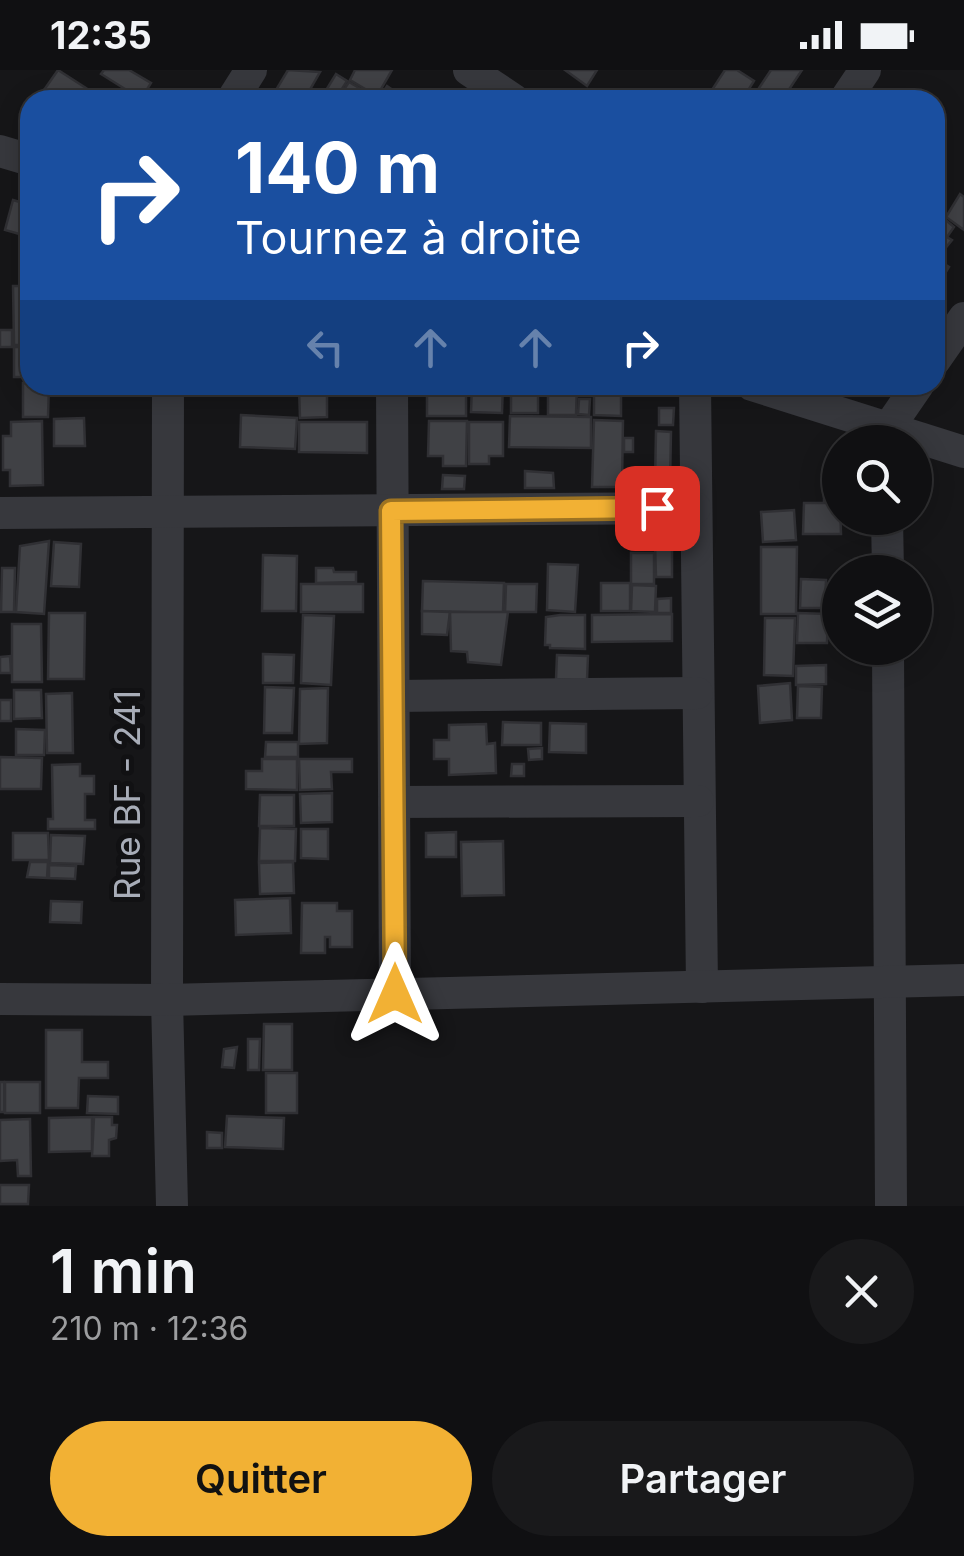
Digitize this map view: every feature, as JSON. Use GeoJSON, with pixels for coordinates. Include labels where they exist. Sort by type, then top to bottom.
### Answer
{"type":"FeatureCollection","features":[{"type":"Feature","properties":{"kind":"street"},"geometry":{"type":"LineString","coordinates":[[469,70],[499,90]]}},
{"type":"Feature","properties":{"kind":"street"},"geometry":{"type":"LineString","coordinates":[[945,346],[964,318]]}},
{"type":"Feature","properties":{"kind":"street","name":"Rue BF - 241"},"geometry":{"type":"LineString","coordinates":[[168,395],[172,1206]]}},
{"type":"Feature","properties":{"kind":"street"},"geometry":{"type":"LineString","coordinates":[[392,395],[395,994]]}},
{"type":"Feature","properties":{"kind":"street"},"geometry":{"type":"LineString","coordinates":[[695,395],[702,987]]}},
{"type":"Feature","properties":{"kind":"street"},"geometry":{"type":"LineString","coordinates":[[778,395],[858,425]]}},
{"type":"Feature","properties":{"kind":"street"},"geometry":{"type":"LineString","coordinates":[[894,425],[912,395]]}},
{"type":"Feature","properties":{"kind":"street"},"geometry":{"type":"LineString","coordinates":[[932,445],[964,452]]}},
{"type":"Feature","properties":{"kind":"street"},"geometry":{"type":"LineString","coordinates":[[0,514],[695,508]]}},
{"type":"Feature","properties":{"kind":"street"},"geometry":{"type":"LineString","coordinates":[[888,665],[892,1206]]}},
{"type":"Feature","properties":{"kind":"street"},"geometry":{"type":"LineString","coordinates":[[394,696],[697,694]]}},
{"type":"Feature","properties":{"kind":"street"},"geometry":{"type":"LineString","coordinates":[[394,802],[698,801]]}},
{"type":"Feature","properties":{"kind":"street"},"geometry":{"type":"LineString","coordinates":[[0,999],[168,1000],[964,980]]}},
{"type":"Feature","properties":{"kind":"building"},"geometry":{"type":"Polygon","coordinates":[[[58,70],[86,88],[84,90],[44,90],[58,70]]]}},
{"type":"Feature","properties":{"kind":"building"},"geometry":{"type":"Polygon","coordinates":[[[104,70],[129,70],[151,83],[147,90],[127,90],[101,74],[104,70]]]}},
{"type":"Feature","properties":{"kind":"building"},"geometry":{"type":"Polygon","coordinates":[[[288,70],[320,72],[310,90],[276,90],[288,70]]]}},
{"type":"Feature","properties":{"kind":"building"},"geometry":{"type":"Polygon","coordinates":[[[355,70],[392,70],[380,90],[367,90],[350,80],[355,70]]]}},
{"type":"Feature","properties":{"kind":"building"},"geometry":{"type":"Polygon","coordinates":[[[565,70],[597,70],[587,86],[565,70]]]}},
{"type":"Feature","properties":{"kind":"building"},"geometry":{"type":"Polygon","coordinates":[[[725,70],[737,70],[754,81],[748,90],[712,90],[725,70]]]}},
{"type":"Feature","properties":{"kind":"building"},"geometry":{"type":"Polygon","coordinates":[[[771,70],[802,70],[789,90],[758,90],[771,70]]]}},
{"type":"Feature","properties":{"kind":"building"},"geometry":{"type":"Polygon","coordinates":[[[336,74],[347,81],[341,90],[326,90],[336,74]]]}},
{"type":"Feature","properties":{"kind":"building"},"geometry":{"type":"Polygon","coordinates":[[[349,82],[362,90],[344,90],[349,82]]]}},
{"type":"Feature","properties":{"kind":"building"},"geometry":{"type":"Polygon","coordinates":[[[960,194],[964,197],[964,230],[946,217],[960,194]]]}},
{"type":"Feature","properties":{"kind":"building"},"geometry":{"type":"Polygon","coordinates":[[[13,200],[20,202],[20,234],[5,230],[13,200]]]}},
{"type":"Feature","properties":{"kind":"building"},"geometry":{"type":"Polygon","coordinates":[[[945,220],[954,227],[947,237],[952,240],[945,249],[945,220]]]}},
{"type":"Feature","properties":{"kind":"building"},"geometry":{"type":"Polygon","coordinates":[[[13,286],[20,286],[20,345],[14,345],[13,286]]]}},
{"type":"Feature","properties":{"kind":"building"},"geometry":{"type":"Polygon","coordinates":[[[0,330],[12,330],[12,347],[0,347],[0,330]]]}},
{"type":"Feature","properties":{"kind":"building"},"geometry":{"type":"Polygon","coordinates":[[[14,347],[20,347],[20,377],[14,377],[14,347]]]}},
{"type":"Feature","properties":{"kind":"building"},"geometry":{"type":"Polygon","coordinates":[[[23,395],[49,395],[48,417],[23,417],[23,395]]]}},
{"type":"Feature","properties":{"kind":"building"},"geometry":{"type":"Polygon","coordinates":[[[299,395],[327,395],[327,417],[300,418],[299,395]]]}},
{"type":"Feature","properties":{"kind":"building"},"geometry":{"type":"Polygon","coordinates":[[[427,395],[466,395],[466,416],[427,416],[427,395]]]}},
{"type":"Feature","properties":{"kind":"building"},"geometry":{"type":"Polygon","coordinates":[[[472,395],[503,395],[502,413],[471,412],[472,395]]]}},
{"type":"Feature","properties":{"kind":"building"},"geometry":{"type":"Polygon","coordinates":[[[511,395],[538,395],[538,413],[511,413],[511,395]]]}},
{"type":"Feature","properties":{"kind":"building"},"geometry":{"type":"Polygon","coordinates":[[[548,395],[577,395],[576,415],[548,415],[548,395]]]}},
{"type":"Feature","properties":{"kind":"building"},"geometry":{"type":"Polygon","coordinates":[[[594,395],[621,395],[621,416],[594,415],[594,395]]]}},
{"type":"Feature","properties":{"kind":"building"},"geometry":{"type":"Polygon","coordinates":[[[579,399],[590,399],[589,415],[578,414],[579,399]]]}},
{"type":"Feature","properties":{"kind":"building"},"geometry":{"type":"Polygon","coordinates":[[[659,408],[674,408],[673,425],[659,425],[659,408]]]}},
{"type":"Feature","properties":{"kind":"building"},"geometry":{"type":"Polygon","coordinates":[[[241,415],[297,418],[295,449],[240,447],[241,415]]]}},
{"type":"Feature","properties":{"kind":"building"},"geometry":{"type":"Polygon","coordinates":[[[510,416],[591,417],[591,448],[509,447],[510,416]]]}},
{"type":"Feature","properties":{"kind":"building"},"geometry":{"type":"Polygon","coordinates":[[[84,418],[85,446],[54,446],[54,419],[84,418]]]}},
{"type":"Feature","properties":{"kind":"building"},"geometry":{"type":"Polygon","coordinates":[[[594,420],[623,421],[622,487],[592,487],[594,420]]]}},
{"type":"Feature","properties":{"kind":"building"},"geometry":{"type":"Polygon","coordinates":[[[42,421],[43,485],[10,486],[10,470],[3,470],[3,436],[11,436],[11,422],[42,421]]]}},
{"type":"Feature","properties":{"kind":"building"},"geometry":{"type":"Polygon","coordinates":[[[429,421],[467,421],[466,466],[443,466],[443,456],[428,456],[429,421]]]}},
{"type":"Feature","properties":{"kind":"building"},"geometry":{"type":"Polygon","coordinates":[[[299,422],[367,422],[367,453],[299,452],[299,422]]]}},
{"type":"Feature","properties":{"kind":"building"},"geometry":{"type":"Polygon","coordinates":[[[469,422],[503,422],[503,456],[489,456],[489,464],[469,464],[469,422]]]}},
{"type":"Feature","properties":{"kind":"building"},"geometry":{"type":"Polygon","coordinates":[[[656,431],[671,432],[670,483],[655,483],[656,431]]]}},
{"type":"Feature","properties":{"kind":"building"},"geometry":{"type":"Polygon","coordinates":[[[624,438],[633,438],[633,452],[624,452],[624,438]]]}},
{"type":"Feature","properties":{"kind":"building"},"geometry":{"type":"Polygon","coordinates":[[[525,471],[553,473],[554,488],[525,488],[525,471]]]}},
{"type":"Feature","properties":{"kind":"building"},"geometry":{"type":"Polygon","coordinates":[[[443,475],[465,476],[464,489],[442,489],[443,475]]]}},
{"type":"Feature","properties":{"kind":"building"},"geometry":{"type":"Polygon","coordinates":[[[804,503],[822,503],[822,534],[803,534],[804,503]]]}},
{"type":"Feature","properties":{"kind":"building"},"geometry":{"type":"Polygon","coordinates":[[[794,510],[796,540],[763,542],[761,512],[794,510]]]}},
{"type":"Feature","properties":{"kind":"building"},"geometry":{"type":"Polygon","coordinates":[[[49,541],[44,614],[16,612],[20,546],[49,541]]]}},
{"type":"Feature","properties":{"kind":"building"},"geometry":{"type":"Polygon","coordinates":[[[54,542],[81,544],[79,587],[51,586],[54,542]]]}},
{"type":"Feature","properties":{"kind":"building"},"geometry":{"type":"Polygon","coordinates":[[[672,544],[672,577],[656,577],[655,545],[672,544]]]}},
{"type":"Feature","properties":{"kind":"building"},"geometry":{"type":"Polygon","coordinates":[[[761,547],[797,547],[796,614],[761,614],[761,547]]]}},
{"type":"Feature","properties":{"kind":"building"},"geometry":{"type":"Polygon","coordinates":[[[631,553],[654,553],[654,584],[631,584],[631,553]]]}},
{"type":"Feature","properties":{"kind":"building"},"geometry":{"type":"Polygon","coordinates":[[[263,555],[297,556],[296,611],[262,611],[263,555]]]}},
{"type":"Feature","properties":{"kind":"building"},"geometry":{"type":"Polygon","coordinates":[[[548,564],[578,565],[575,612],[547,610],[548,564]]]}},
{"type":"Feature","properties":{"kind":"building"},"geometry":{"type":"Polygon","coordinates":[[[2,568],[15,568],[14,612],[1,612],[2,568]]]}},
{"type":"Feature","properties":{"kind":"building"},"geometry":{"type":"Polygon","coordinates":[[[316,568],[356,572],[356,582],[316,583],[316,568]]]}},
{"type":"Feature","properties":{"kind":"building"},"geometry":{"type":"Polygon","coordinates":[[[801,579],[822,580],[822,608],[800,608],[801,579]]]}},
{"type":"Feature","properties":{"kind":"building"},"geometry":{"type":"Polygon","coordinates":[[[423,581],[504,583],[503,613],[422,611],[423,581]]]}},
{"type":"Feature","properties":{"kind":"building"},"geometry":{"type":"Polygon","coordinates":[[[601,583],[630,583],[630,611],[601,611],[601,583]]]}},
{"type":"Feature","properties":{"kind":"building"},"geometry":{"type":"Polygon","coordinates":[[[301,584],[363,584],[363,612],[301,612],[301,584]]]}},
{"type":"Feature","properties":{"kind":"building"},"geometry":{"type":"Polygon","coordinates":[[[506,584],[537,584],[536,612],[505,612],[506,584]]]}},
{"type":"Feature","properties":{"kind":"building"},"geometry":{"type":"Polygon","coordinates":[[[632,585],[656,586],[655,612],[631,611],[632,585]]]}},
{"type":"Feature","properties":{"kind":"building"},"geometry":{"type":"Polygon","coordinates":[[[671,598],[671,613],[657,613],[657,599],[671,598]]]}},
{"type":"Feature","properties":{"kind":"building"},"geometry":{"type":"Polygon","coordinates":[[[422,611],[450,612],[447,635],[422,634],[422,611]]]}},
{"type":"Feature","properties":{"kind":"building"},"geometry":{"type":"Polygon","coordinates":[[[450,612],[508,612],[501,665],[468,662],[467,652],[451,651],[450,612]]]}},
{"type":"Feature","properties":{"kind":"building"},"geometry":{"type":"Polygon","coordinates":[[[49,613],[85,613],[84,679],[48,679],[49,613]]]}},
{"type":"Feature","properties":{"kind":"building"},"geometry":{"type":"Polygon","coordinates":[[[798,613],[822,614],[822,643],[797,643],[798,613]]]}},
{"type":"Feature","properties":{"kind":"building"},"geometry":{"type":"Polygon","coordinates":[[[672,614],[672,641],[592,642],[592,615],[672,614]]]}},
{"type":"Feature","properties":{"kind":"building"},"geometry":{"type":"Polygon","coordinates":[[[303,615],[334,616],[331,685],[301,683],[303,615]]]}},
{"type":"Feature","properties":{"kind":"building"},"geometry":{"type":"Polygon","coordinates":[[[585,615],[585,649],[545,645],[546,617],[585,615]]]}},
{"type":"Feature","properties":{"kind":"building"},"geometry":{"type":"Polygon","coordinates":[[[765,618],[795,618],[793,676],[764,675],[765,618]]]}},
{"type":"Feature","properties":{"kind":"building"},"geometry":{"type":"Polygon","coordinates":[[[12,624],[41,624],[42,682],[12,682],[12,624]]]}},
{"type":"Feature","properties":{"kind":"building"},"geometry":{"type":"Polygon","coordinates":[[[263,654],[294,655],[293,683],[263,683],[263,654]]]}},
{"type":"Feature","properties":{"kind":"building"},"geometry":{"type":"Polygon","coordinates":[[[557,655],[588,656],[587,680],[556,679],[557,655]]]}},
{"type":"Feature","properties":{"kind":"building"},"geometry":{"type":"Polygon","coordinates":[[[10,656],[11,673],[0,673],[0,657],[10,656]]]}},
{"type":"Feature","properties":{"kind":"building"},"geometry":{"type":"Polygon","coordinates":[[[826,665],[826,684],[796,685],[796,666],[826,665]]]}},
{"type":"Feature","properties":{"kind":"building"},"geometry":{"type":"Polygon","coordinates":[[[790,683],[792,720],[760,723],[758,686],[790,683]]]}},
{"type":"Feature","properties":{"kind":"building"},"geometry":{"type":"Polygon","coordinates":[[[798,686],[822,687],[821,718],[797,718],[798,686]]]}},
{"type":"Feature","properties":{"kind":"building"},"geometry":{"type":"Polygon","coordinates":[[[265,687],[294,688],[292,733],[264,733],[265,687]]]}},
{"type":"Feature","properties":{"kind":"building"},"geometry":{"type":"Polygon","coordinates":[[[328,688],[327,743],[299,744],[300,689],[328,688]]]}},
{"type":"Feature","properties":{"kind":"building"},"geometry":{"type":"Polygon","coordinates":[[[14,690],[41,690],[42,718],[14,719],[14,690]]]}},
{"type":"Feature","properties":{"kind":"building"},"geometry":{"type":"Polygon","coordinates":[[[72,693],[73,753],[47,753],[46,694],[72,693]]]}},
{"type":"Feature","properties":{"kind":"building"},"geometry":{"type":"Polygon","coordinates":[[[0,700],[11,700],[11,721],[0,721],[0,700]]]}},
{"type":"Feature","properties":{"kind":"building"},"geometry":{"type":"Polygon","coordinates":[[[503,722],[541,723],[541,745],[502,745],[503,722]]]}},
{"type":"Feature","properties":{"kind":"building"},"geometry":{"type":"Polygon","coordinates":[[[550,723],[586,724],[586,753],[549,752],[550,723]]]}},
{"type":"Feature","properties":{"kind":"building"},"geometry":{"type":"Polygon","coordinates":[[[486,724],[487,744],[495,743],[496,773],[449,775],[449,759],[434,759],[434,740],[449,740],[449,725],[486,724]]]}},
{"type":"Feature","properties":{"kind":"building"},"geometry":{"type":"Polygon","coordinates":[[[16,729],[45,730],[44,755],[16,755],[16,729]]]}},
{"type":"Feature","properties":{"kind":"building"},"geometry":{"type":"Polygon","coordinates":[[[266,742],[298,742],[298,757],[265,757],[266,742]]]}},
{"type":"Feature","properties":{"kind":"building"},"geometry":{"type":"Polygon","coordinates":[[[542,748],[542,759],[529,760],[528,749],[542,748]]]}},
{"type":"Feature","properties":{"kind":"building"},"geometry":{"type":"Polygon","coordinates":[[[0,757],[42,758],[41,789],[0,789],[0,757]]]}},
{"type":"Feature","properties":{"kind":"building"},"geometry":{"type":"Polygon","coordinates":[[[262,759],[297,759],[297,790],[246,789],[246,771],[262,771],[262,759]]]}},
{"type":"Feature","properties":{"kind":"building"},"geometry":{"type":"Polygon","coordinates":[[[299,759],[352,759],[352,772],[331,772],[332,789],[300,790],[299,759]]]}},
{"type":"Feature","properties":{"kind":"building"},"geometry":{"type":"Polygon","coordinates":[[[80,764],[80,776],[94,776],[94,794],[85,794],[85,820],[95,820],[95,829],[48,829],[48,819],[53,819],[52,765],[80,764]]]}},
{"type":"Feature","properties":{"kind":"building"},"geometry":{"type":"Polygon","coordinates":[[[512,764],[524,764],[524,776],[511,776],[512,764]]]}},
{"type":"Feature","properties":{"kind":"building"},"geometry":{"type":"Polygon","coordinates":[[[332,793],[332,822],[301,823],[300,794],[332,793]]]}},
{"type":"Feature","properties":{"kind":"building"},"geometry":{"type":"Polygon","coordinates":[[[260,795],[294,795],[294,826],[259,826],[260,795]]]}},
{"type":"Feature","properties":{"kind":"building"},"geometry":{"type":"Polygon","coordinates":[[[260,828],[296,829],[295,861],[259,861],[260,828]]]}},
{"type":"Feature","properties":{"kind":"building"},"geometry":{"type":"Polygon","coordinates":[[[301,829],[328,829],[328,859],[301,858],[301,829]]]}},
{"type":"Feature","properties":{"kind":"building"},"geometry":{"type":"Polygon","coordinates":[[[456,832],[456,857],[426,857],[426,833],[456,832]]]}},
{"type":"Feature","properties":{"kind":"building"},"geometry":{"type":"Polygon","coordinates":[[[13,833],[48,833],[49,860],[13,860],[13,833]]]}},
{"type":"Feature","properties":{"kind":"building"},"geometry":{"type":"Polygon","coordinates":[[[51,835],[85,836],[83,864],[50,863],[51,835]]]}},
{"type":"Feature","properties":{"kind":"building"},"geometry":{"type":"Polygon","coordinates":[[[503,841],[504,895],[462,896],[461,842],[503,841]]]}},
{"type":"Feature","properties":{"kind":"building"},"geometry":{"type":"Polygon","coordinates":[[[30,862],[48,862],[47,878],[27,877],[30,862]]]}},
{"type":"Feature","properties":{"kind":"building"},"geometry":{"type":"Polygon","coordinates":[[[293,862],[294,893],[260,894],[259,863],[293,862]]]}},
{"type":"Feature","properties":{"kind":"building"},"geometry":{"type":"Polygon","coordinates":[[[49,865],[76,866],[75,879],[49,878],[49,865]]]}},
{"type":"Feature","properties":{"kind":"building"},"geometry":{"type":"Polygon","coordinates":[[[290,898],[291,933],[236,935],[235,900],[290,898]]]}},
{"type":"Feature","properties":{"kind":"building"},"geometry":{"type":"Polygon","coordinates":[[[51,901],[82,902],[81,923],[50,922],[51,901]]]}},
{"type":"Feature","properties":{"kind":"building"},"geometry":{"type":"Polygon","coordinates":[[[302,903],[337,903],[337,911],[352,911],[352,947],[330,947],[330,937],[325,937],[325,953],[301,953],[302,903]]]}},
{"type":"Feature","properties":{"kind":"building"},"geometry":{"type":"Polygon","coordinates":[[[264,1024],[292,1024],[292,1070],[263,1070],[264,1024]]]}},
{"type":"Feature","properties":{"kind":"building"},"geometry":{"type":"Polygon","coordinates":[[[46,1030],[82,1030],[82,1062],[108,1062],[108,1078],[79,1078],[78,1108],[46,1108],[46,1030]]]}},
{"type":"Feature","properties":{"kind":"building"},"geometry":{"type":"Polygon","coordinates":[[[248,1039],[260,1039],[259,1070],[248,1070],[248,1039]]]}},
{"type":"Feature","properties":{"kind":"building"},"geometry":{"type":"Polygon","coordinates":[[[237,1047],[234,1068],[222,1067],[224,1049],[237,1047]]]}},
{"type":"Feature","properties":{"kind":"building"},"geometry":{"type":"Polygon","coordinates":[[[266,1073],[297,1073],[297,1113],[266,1113],[266,1073]]]}},
{"type":"Feature","properties":{"kind":"building"},"geometry":{"type":"Polygon","coordinates":[[[0,1082],[4,1082],[4,1112],[0,1112],[0,1082]]]}},
{"type":"Feature","properties":{"kind":"building"},"geometry":{"type":"Polygon","coordinates":[[[5,1082],[40,1082],[40,1113],[5,1113],[5,1082]]]}},
{"type":"Feature","properties":{"kind":"building"},"geometry":{"type":"Polygon","coordinates":[[[88,1096],[118,1097],[118,1114],[87,1113],[88,1096]]]}},
{"type":"Feature","properties":{"kind":"building"},"geometry":{"type":"Polygon","coordinates":[[[227,1116],[284,1118],[283,1149],[225,1147],[227,1116]]]}},
{"type":"Feature","properties":{"kind":"building"},"geometry":{"type":"Polygon","coordinates":[[[92,1117],[92,1151],[49,1152],[49,1118],[92,1117]]]}},
{"type":"Feature","properties":{"kind":"building"},"geometry":{"type":"Polygon","coordinates":[[[94,1117],[112,1117],[112,1125],[117,1125],[116,1138],[109,1140],[109,1156],[92,1156],[94,1117]]]}},
{"type":"Feature","properties":{"kind":"building"},"geometry":{"type":"Polygon","coordinates":[[[30,1119],[31,1176],[18,1176],[17,1160],[0,1161],[0,1120],[30,1119]]]}},
{"type":"Feature","properties":{"kind":"building"},"geometry":{"type":"Polygon","coordinates":[[[207,1132],[222,1133],[222,1148],[207,1148],[207,1132]]]}},
{"type":"Feature","properties":{"kind":"building"},"geometry":{"type":"Polygon","coordinates":[[[0,1185],[29,1185],[28,1204],[0,1204],[0,1185]]]}},
{"type":"Feature","properties":{"kind":"route"},"geometry":{"type":"LineString","coordinates":[[395,994],[391,511],[657,508]]}}]}
